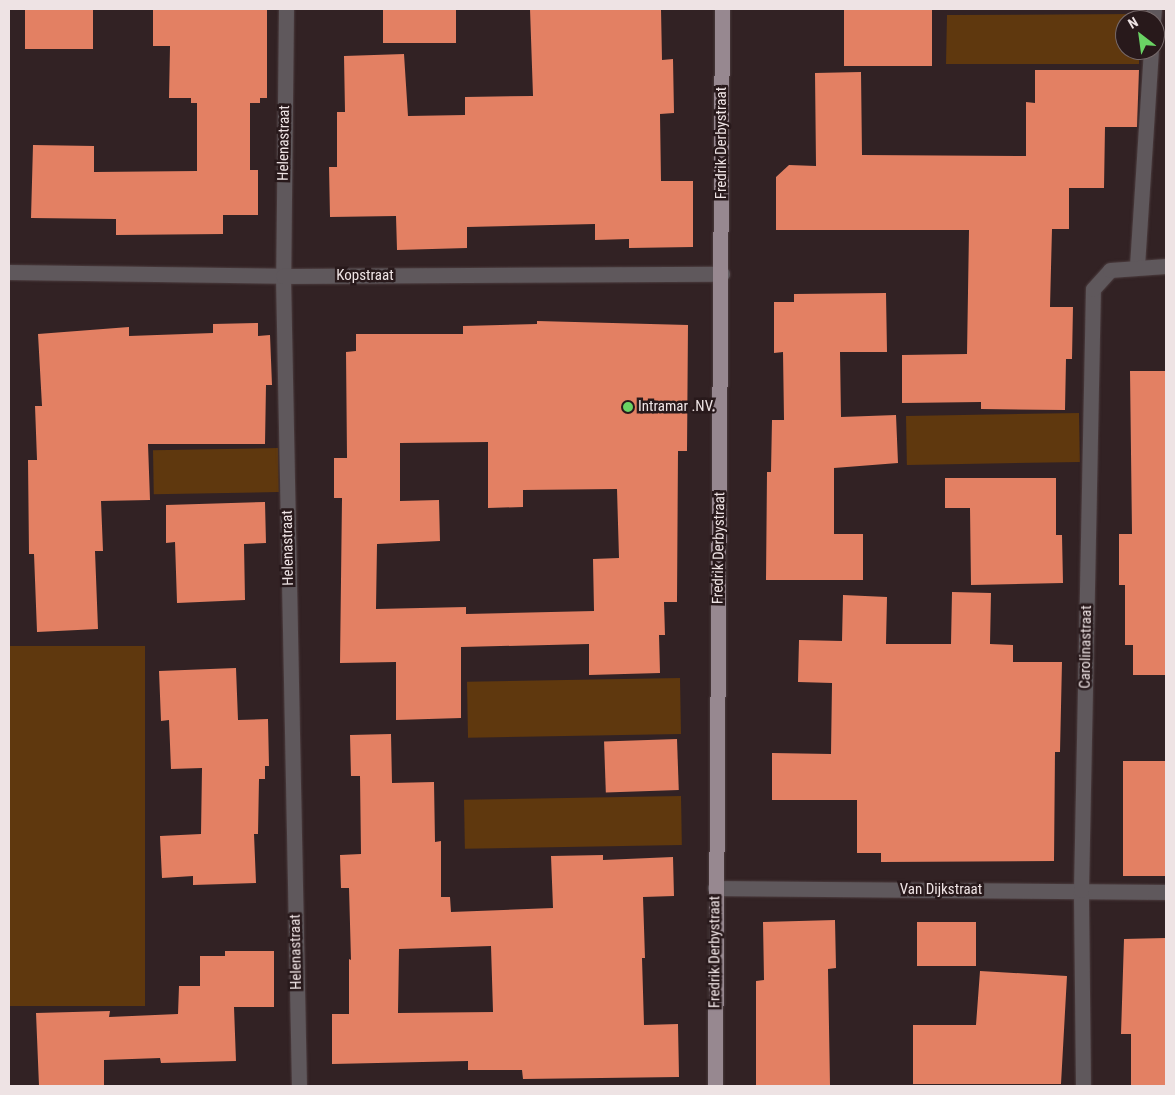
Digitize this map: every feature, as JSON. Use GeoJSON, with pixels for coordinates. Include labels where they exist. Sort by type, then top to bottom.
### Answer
{"type":"FeatureCollection","features":[{"type":"Feature","properties":{"kind":"main road","name":"Fredrik Derbystraat"},"geometry":{"type":"LineString","coordinates":[[715,1086],[715,888],[722,274],[722,9]]}},
{"type":"Feature","properties":{"kind":"street","name":"Helenastraat"},"geometry":{"type":"LineString","coordinates":[[286,9],[283,276],[299,1086]]}},
{"type":"Feature","properties":{"kind":"street"},"geometry":{"type":"LineString","coordinates":[[1137,266],[1150,60]]}},
{"type":"Feature","properties":{"kind":"street","name":"Carolinastraat"},"geometry":{"type":"LineString","coordinates":[[1083,1086],[1081,890],[1094,289],[1110,270],[1137,266],[1166,266]]}},
{"type":"Feature","properties":{"kind":"street","name":"Kopstraat"},"geometry":{"type":"LineString","coordinates":[[9,272],[283,276],[722,274]]}},
{"type":"Feature","properties":{"kind":"street","name":"Van Dijkstraat"},"geometry":{"type":"LineString","coordinates":[[715,888],[1166,892]]}},
{"type":"Feature","properties":{"kind":"shaded area"},"geometry":{"type":"Polygon","coordinates":[[[1115,14],[1115,60],[1139,60],[1139,64],[946,64],[947,15],[1115,14]]]}},
{"type":"Feature","properties":{"kind":"shaded area"},"geometry":{"type":"Polygon","coordinates":[[[1079,413],[1080,462],[907,465],[906,416],[1079,413]]]}},
{"type":"Feature","properties":{"kind":"shaded area"},"geometry":{"type":"Polygon","coordinates":[[[278,448],[279,492],[154,494],[153,450],[278,448]]]}},
{"type":"Feature","properties":{"kind":"shaded area"},"geometry":{"type":"Polygon","coordinates":[[[9,646],[145,646],[145,1006],[9,1006],[9,646]]]}},
{"type":"Feature","properties":{"kind":"shaded area"},"geometry":{"type":"Polygon","coordinates":[[[680,678],[681,734],[468,738],[467,682],[680,678]]]}},
{"type":"Feature","properties":{"kind":"shaded area"},"geometry":{"type":"Polygon","coordinates":[[[681,796],[682,845],[465,849],[464,800],[681,796]]]}},
{"type":"Feature","properties":{"kind":"building"},"geometry":{"type":"Polygon","coordinates":[[[25,9],[93,9],[93,49],[25,49],[25,9]]]}},
{"type":"Feature","properties":{"kind":"building"},"geometry":{"type":"Polygon","coordinates":[[[153,9],[267,9],[267,98],[260,98],[260,103],[250,103],[250,170],[258,170],[258,215],[223,215],[223,234],[116,235],[116,219],[31,218],[33,145],[94,146],[94,172],[197,171],[197,103],[191,103],[191,98],[169,98],[170,46],[153,46],[153,9]]]}},
{"type":"Feature","properties":{"kind":"building"},"geometry":{"type":"Polygon","coordinates":[[[383,9],[456,9],[456,43],[383,43],[383,9]]]}},
{"type":"Feature","properties":{"kind":"building"},"geometry":{"type":"Polygon","coordinates":[[[530,9],[661,9],[662,60],[673,59],[674,113],[660,114],[661,181],[693,181],[693,247],[629,248],[629,239],[595,240],[595,224],[467,227],[467,248],[397,250],[396,216],[330,217],[329,167],[337,167],[337,112],[345,112],[344,56],[404,54],[408,116],[465,115],[465,97],[533,96],[530,9]]]}},
{"type":"Feature","properties":{"kind":"building"},"geometry":{"type":"Polygon","coordinates":[[[844,9],[932,9],[932,66],[844,66],[844,9]]]}},
{"type":"Feature","properties":{"kind":"building"},"geometry":{"type":"Polygon","coordinates":[[[1035,70],[1139,70],[1137,127],[1105,127],[1104,188],[1069,188],[1069,229],[1052,229],[1050,307],[1073,307],[1072,359],[1066,359],[1065,410],[981,409],[981,402],[902,403],[902,355],[967,354],[969,230],[776,230],[776,177],[789,165],[816,166],[815,73],[861,72],[862,155],[1026,156],[1026,102],[1035,103],[1035,70]]]}},
{"type":"Feature","properties":{"kind":"building"},"geometry":{"type":"Polygon","coordinates":[[[886,293],[887,352],[840,352],[841,417],[896,415],[898,463],[834,468],[834,534],[863,534],[863,580],[766,580],[767,472],[771,472],[772,420],[784,420],[783,352],[774,353],[774,302],[794,302],[794,294],[886,293]]]}},
{"type":"Feature","properties":{"kind":"building"},"geometry":{"type":"Polygon","coordinates":[[[537,321],[688,325],[687,451],[678,451],[677,602],[664,602],[665,635],[659,635],[660,673],[589,675],[589,644],[461,647],[461,718],[396,720],[396,662],[340,663],[342,498],[334,498],[334,458],[347,458],[346,352],[356,351],[356,334],[463,334],[463,326],[537,324],[537,321]],[[488,442],[400,443],[400,501],[439,500],[440,541],[377,544],[376,609],[466,607],[466,614],[594,611],[593,559],[619,558],[617,489],[523,490],[523,507],[488,508],[488,442]]]}},
{"type":"Feature","properties":{"kind":"building"},"geometry":{"type":"Polygon","coordinates":[[[258,323],[258,336],[270,335],[272,385],[266,385],[265,444],[148,444],[150,500],[101,501],[103,551],[95,551],[98,629],[37,632],[34,554],[29,554],[28,460],[37,460],[35,406],[42,406],[38,334],[129,327],[129,336],[213,333],[213,324],[258,323]]]}},
{"type":"Feature","properties":{"kind":"building"},"geometry":{"type":"Polygon","coordinates":[[[1130,371],[1166,371],[1166,675],[1133,675],[1133,645],[1125,645],[1125,585],[1119,585],[1119,534],[1132,534],[1130,371]]]}},
{"type":"Feature","properties":{"kind":"building"},"geometry":{"type":"Polygon","coordinates":[[[945,478],[1056,478],[1056,535],[1062,535],[1063,583],[971,585],[970,508],[945,508],[945,478]]]}},
{"type":"Feature","properties":{"kind":"building"},"geometry":{"type":"Polygon","coordinates":[[[265,502],[266,543],[244,544],[245,600],[177,603],[175,542],[166,543],[166,505],[265,502]]]}},
{"type":"Feature","properties":{"kind":"building"},"geometry":{"type":"Polygon","coordinates":[[[952,592],[991,593],[990,644],[1013,645],[1013,662],[1062,662],[1060,752],[1055,752],[1054,861],[881,862],[881,853],[857,853],[857,800],[772,800],[772,753],[831,754],[832,683],[798,682],[799,640],[842,641],[843,595],[887,597],[886,644],[951,644],[952,592]]]}},
{"type":"Feature","properties":{"kind":"building"},"geometry":{"type":"Polygon","coordinates":[[[236,668],[238,720],[268,719],[269,766],[265,766],[265,779],[259,779],[258,834],[254,834],[256,883],[193,885],[193,876],[162,878],[160,836],[201,834],[202,768],[171,769],[169,720],[161,721],[159,671],[236,668]]]}},
{"type":"Feature","properties":{"kind":"building"},"geometry":{"type":"Polygon","coordinates":[[[391,734],[392,783],[434,782],[435,842],[441,841],[441,897],[450,897],[451,912],[553,908],[551,856],[603,855],[603,860],[673,857],[674,896],[643,897],[645,958],[642,958],[644,1025],[678,1024],[679,1077],[523,1079],[522,1070],[468,1070],[468,1061],[332,1064],[332,1014],[349,1014],[349,959],[351,960],[349,888],[341,888],[340,855],[361,854],[360,776],[351,776],[350,735],[391,734]],[[491,946],[399,949],[398,1013],[493,1012],[491,946]]]}},
{"type":"Feature","properties":{"kind":"building"},"geometry":{"type":"Polygon","coordinates":[[[677,739],[679,790],[606,793],[604,742],[677,739]]]}},
{"type":"Feature","properties":{"kind":"building"},"geometry":{"type":"Polygon","coordinates":[[[1123,761],[1166,761],[1166,876],[1123,876],[1123,761]]]}},
{"type":"Feature","properties":{"kind":"building"},"geometry":{"type":"Polygon","coordinates":[[[835,920],[836,968],[828,969],[830,1085],[756,1086],[756,981],[764,980],[763,922],[835,920]]]}},
{"type":"Feature","properties":{"kind":"building"},"geometry":{"type":"Polygon","coordinates":[[[917,922],[976,922],[976,966],[917,966],[917,922]]]}},
{"type":"Feature","properties":{"kind":"building"},"geometry":{"type":"Polygon","coordinates":[[[1166,938],[1166,1086],[1131,1086],[1131,1034],[1121,1034],[1124,939],[1166,938]]]}},
{"type":"Feature","properties":{"kind":"building"},"geometry":{"type":"Polygon","coordinates":[[[225,951],[274,951],[274,1007],[234,1007],[236,1061],[161,1063],[160,1058],[104,1060],[104,1086],[39,1086],[36,1013],[110,1011],[109,1017],[178,1014],[179,986],[200,986],[200,956],[225,956],[225,951]]]}},
{"type":"Feature","properties":{"kind":"building"},"geometry":{"type":"Polygon","coordinates":[[[980,971],[1067,976],[1061,1084],[913,1084],[913,1025],[976,1025],[980,971]]]}},
{"type":"Feature","properties":{"kind":"place","name":"Intramar .NV."},"geometry":{"type":"Point","coordinates":[628,407]}}]}
